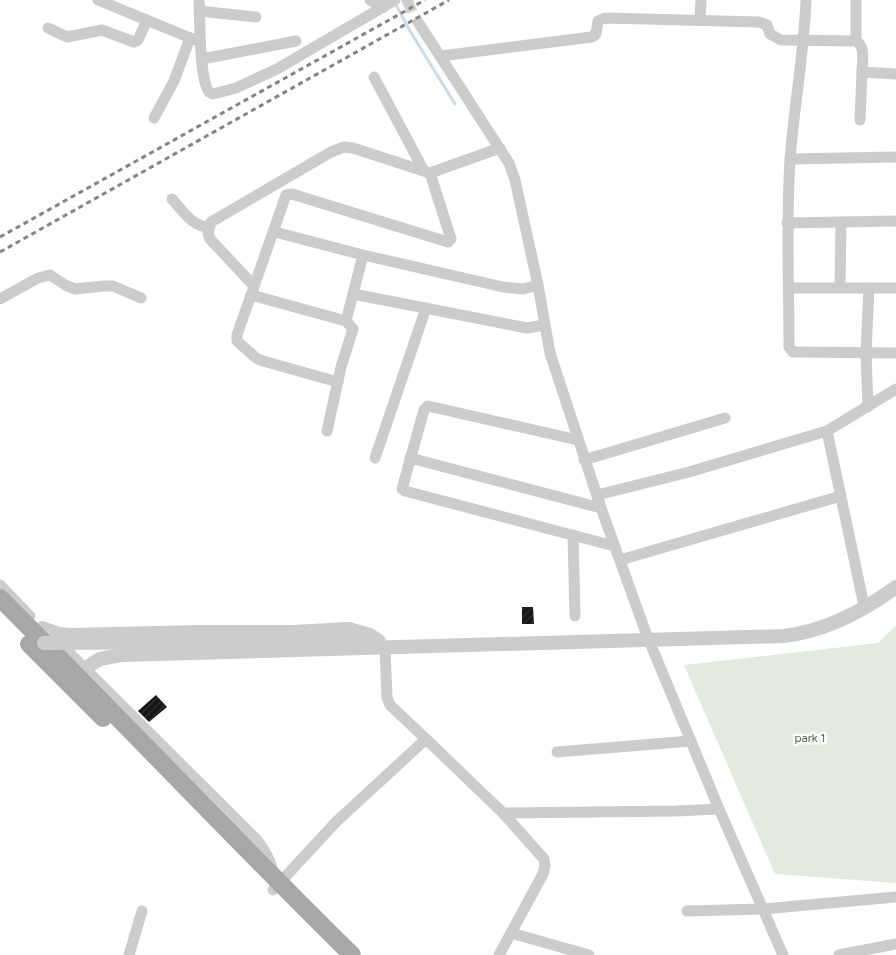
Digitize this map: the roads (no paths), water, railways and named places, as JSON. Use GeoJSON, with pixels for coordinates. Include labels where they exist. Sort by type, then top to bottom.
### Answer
{"type":"FeatureCollection","features":[{"type":"Feature","properties":{"kind":"main road"},"geometry":{"type":"LineString","coordinates":[[0,598],[43,636],[340,955]]}},
{"type":"Feature","properties":{"kind":"main road"},"geometry":{"type":"LineString","coordinates":[[0,615],[274,882],[352,955]]}},
{"type":"Feature","properties":{"kind":"street"},"geometry":{"type":"LineString","coordinates":[[98,0],[195,40],[202,59],[207,89],[213,94],[236,88],[277,69],[395,0]]}},
{"type":"Feature","properties":{"kind":"street"},"geometry":{"type":"LineString","coordinates":[[370,0],[384,7]]}},
{"type":"Feature","properties":{"kind":"street"},"geometry":{"type":"LineString","coordinates":[[700,19],[702,0]]}},
{"type":"Feature","properties":{"kind":"street"},"geometry":{"type":"LineString","coordinates":[[806,0],[804,40],[790,159],[787,224],[789,347],[793,352],[896,353]]}},
{"type":"Feature","properties":{"kind":"street"},"geometry":{"type":"LineString","coordinates":[[856,0],[856,41]]}},
{"type":"Feature","properties":{"kind":"street"},"geometry":{"type":"LineString","coordinates":[[154,118],[195,40],[199,6],[256,17]]}},
{"type":"Feature","properties":{"kind":"street"},"geometry":{"type":"LineString","coordinates":[[412,10],[500,148],[516,180],[538,285],[535,327],[550,353],[584,460],[648,636],[719,808],[783,955]]}},
{"type":"Feature","properties":{"kind":"street"},"geometry":{"type":"LineString","coordinates":[[441,56],[592,37],[596,34],[597,24],[601,19],[700,19],[759,22],[767,25],[770,34],[781,40],[856,41],[859,43],[863,50],[860,120]]}},
{"type":"Feature","properties":{"kind":"street"},"geometry":{"type":"LineString","coordinates":[[48,28],[67,37],[102,30],[134,42],[138,40],[147,20]]}},
{"type":"Feature","properties":{"kind":"street"},"geometry":{"type":"LineString","coordinates":[[202,59],[296,41]]}},
{"type":"Feature","properties":{"kind":"street"},"geometry":{"type":"LineString","coordinates":[[862,72],[896,74]]}},
{"type":"Feature","properties":{"kind":"street"},"geometry":{"type":"LineString","coordinates":[[338,382],[256,358],[239,344],[237,335],[275,232],[286,195],[289,194],[444,242],[448,242],[451,239],[427,172],[374,77]]}},
{"type":"Feature","properties":{"kind":"street"},"geometry":{"type":"LineString","coordinates":[[327,431],[353,329],[346,321],[253,290],[210,239],[208,227],[216,218],[338,148],[353,148],[427,172],[500,148]]}},
{"type":"Feature","properties":{"kind":"street"},"geometry":{"type":"LineString","coordinates":[[790,159],[896,156]]}},
{"type":"Feature","properties":{"kind":"street"},"geometry":{"type":"LineString","coordinates":[[172,199],[195,224],[208,227]]}},
{"type":"Feature","properties":{"kind":"street"},"geometry":{"type":"LineString","coordinates":[[787,224],[896,221]]}},
{"type":"Feature","properties":{"kind":"street"},"geometry":{"type":"LineString","coordinates":[[840,287],[841,222]]}},
{"type":"Feature","properties":{"kind":"street"},"geometry":{"type":"LineString","coordinates":[[275,232],[363,255],[513,289],[523,289],[538,285]]}},
{"type":"Feature","properties":{"kind":"street"},"geometry":{"type":"LineString","coordinates":[[346,321],[363,255]]}},
{"type":"Feature","properties":{"kind":"street"},"geometry":{"type":"LineString","coordinates":[[0,299],[38,278],[50,275],[75,289],[112,286],[141,298]]}},
{"type":"Feature","properties":{"kind":"street"},"geometry":{"type":"LineString","coordinates":[[788,288],[896,288]]}},
{"type":"Feature","properties":{"kind":"street"},"geometry":{"type":"LineString","coordinates":[[868,407],[866,354],[869,288]]}},
{"type":"Feature","properties":{"kind":"street"},"geometry":{"type":"LineString","coordinates":[[353,294],[535,327]]}},
{"type":"Feature","properties":{"kind":"street"},"geometry":{"type":"LineString","coordinates":[[375,458],[426,308]]}},
{"type":"Feature","properties":{"kind":"street"},"geometry":{"type":"LineString","coordinates":[[597,495],[689,472],[827,431],[896,389]]}},
{"type":"Feature","properties":{"kind":"street"},"geometry":{"type":"LineString","coordinates":[[578,440],[431,406],[426,407],[402,486],[403,490],[614,546]]}},
{"type":"Feature","properties":{"kind":"street"},"geometry":{"type":"LineString","coordinates":[[584,460],[725,418]]}},
{"type":"Feature","properties":{"kind":"street"},"geometry":{"type":"LineString","coordinates":[[827,431],[863,601]]}},
{"type":"Feature","properties":{"kind":"street"},"geometry":{"type":"LineString","coordinates":[[410,458],[601,508]]}},
{"type":"Feature","properties":{"kind":"street"},"geometry":{"type":"LineString","coordinates":[[620,560],[841,496]]}},
{"type":"Feature","properties":{"kind":"street"},"geometry":{"type":"LineString","coordinates":[[573,535],[575,616]]}},
{"type":"Feature","properties":{"kind":"street"},"geometry":{"type":"LineString","coordinates":[[84,669],[100,659],[121,656],[379,644],[648,636],[802,624],[863,601],[896,577]]}},
{"type":"Feature","properties":{"kind":"street"},"geometry":{"type":"LineString","coordinates":[[0,585],[43,636],[84,669],[256,841],[265,853],[274,882],[426,739]]}},
{"type":"Feature","properties":{"kind":"street"},"geometry":{"type":"LineString","coordinates":[[648,636],[758,638],[798,634],[818,630],[861,611],[896,587]]}},
{"type":"Feature","properties":{"kind":"street"},"geometry":{"type":"LineString","coordinates":[[43,636],[379,644]]}},
{"type":"Feature","properties":{"kind":"street"},"geometry":{"type":"LineString","coordinates":[[379,644],[386,698],[390,705],[503,814],[544,859],[543,874],[499,955]]}},
{"type":"Feature","properties":{"kind":"street"},"geometry":{"type":"LineString","coordinates":[[558,752],[691,741]]}},
{"type":"Feature","properties":{"kind":"street"},"geometry":{"type":"LineString","coordinates":[[503,814],[678,811],[719,808]]}},
{"type":"Feature","properties":{"kind":"street"},"geometry":{"type":"LineString","coordinates":[[687,911],[763,909],[896,896]]}},
{"type":"Feature","properties":{"kind":"street"},"geometry":{"type":"LineString","coordinates":[[129,955],[142,912]]}},
{"type":"Feature","properties":{"kind":"street"},"geometry":{"type":"LineString","coordinates":[[511,933],[589,955]]}},
{"type":"Feature","properties":{"kind":"street"},"geometry":{"type":"LineString","coordinates":[[839,955],[896,944]]}},
{"type":"Feature","properties":{"kind":"waterway"},"geometry":{"type":"LineString","coordinates":[[395,3],[455,104]]}},
{"type":"Feature","properties":{"kind":"tunnel"},"geometry":{"type":"LineString","coordinates":[[408,2],[412,12]]}},
{"type":"Feature","properties":{"kind":"railway"},"geometry":{"type":"LineString","coordinates":[[0,237],[425,0]]}},
{"type":"Feature","properties":{"kind":"railway"},"geometry":{"type":"LineString","coordinates":[[0,252],[449,0]]}},
{"type":"Feature","properties":{"kind":"park label","name":"park 1"},"geometry":{"type":"Point","coordinates":[810,738]}}]}
